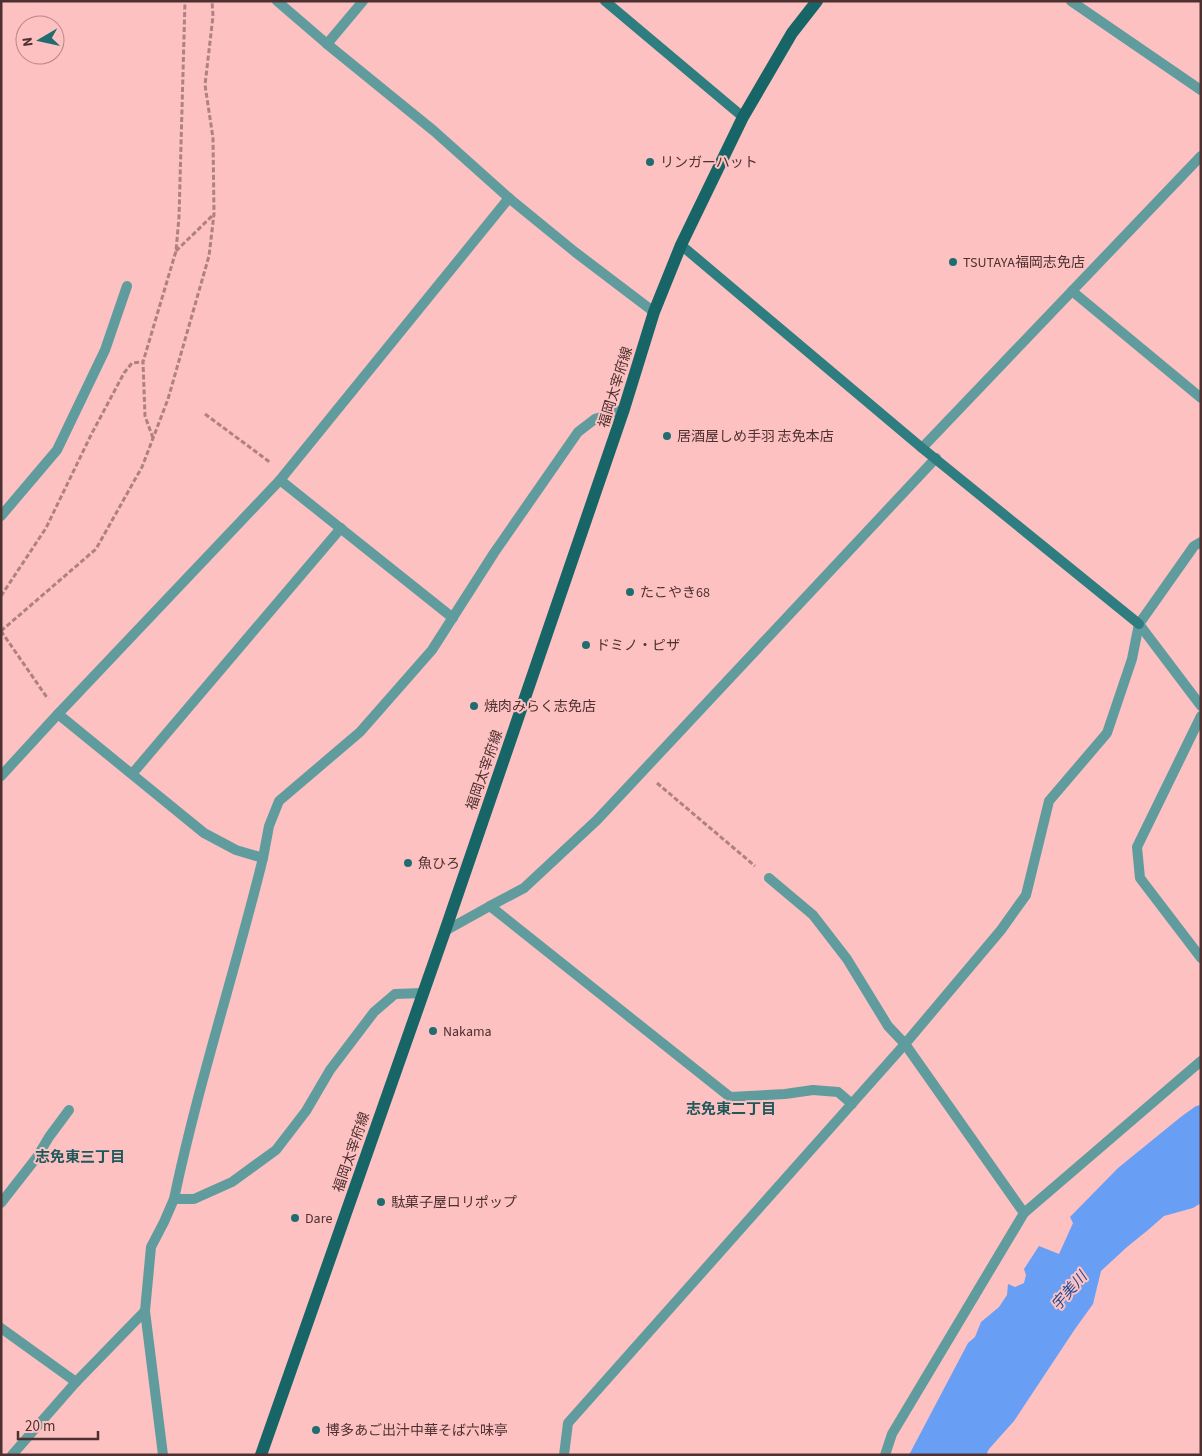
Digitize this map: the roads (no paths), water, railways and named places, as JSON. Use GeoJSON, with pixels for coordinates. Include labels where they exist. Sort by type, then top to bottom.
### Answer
{"type":"FeatureCollection","features":[{"type":"Feature","properties":{"kind":"main road","name":"福岡太宰府線"},"geometry":{"type":"LineString","coordinates":[[261,1455],[445,931],[624,409],[654,312],[681,245],[742,117],[792,33],[818,1]]}},
{"type":"Feature","properties":{"kind":"street"},"geometry":{"type":"LineString","coordinates":[[277,1],[434,130],[509,198],[575,252],[654,312]]}},
{"type":"Feature","properties":{"kind":"street"},"geometry":{"type":"LineString","coordinates":[[327,44],[363,1]]}},
{"type":"Feature","properties":{"kind":"street"},"geometry":{"type":"LineString","coordinates":[[605,1],[742,117]]}},
{"type":"Feature","properties":{"kind":"street"},"geometry":{"type":"LineString","coordinates":[[1071,1],[1201,90]]}},
{"type":"Feature","properties":{"kind":"street"},"geometry":{"type":"LineString","coordinates":[[922,448],[1201,156]]}},
{"type":"Feature","properties":{"kind":"street"},"geometry":{"type":"LineString","coordinates":[[1,776],[283,477],[509,198]]}},
{"type":"Feature","properties":{"kind":"street"},"geometry":{"type":"LineString","coordinates":[[681,245],[922,448],[1139,624],[1201,706]]}},
{"type":"Feature","properties":{"kind":"street"},"geometry":{"type":"LineString","coordinates":[[1,516],[56,450],[104,350],[127,286]]}},
{"type":"Feature","properties":{"kind":"street"},"geometry":{"type":"LineString","coordinates":[[1072,291],[1201,398]]}},
{"type":"Feature","properties":{"kind":"street"},"geometry":{"type":"LineString","coordinates":[[163,1455],[145,1311],[151,1247],[174,1199],[213,1044],[250,911],[269,826],[279,800],[360,732],[432,650],[494,553],[578,432],[595,419],[624,409]]}},
{"type":"Feature","properties":{"kind":"street"},"geometry":{"type":"LineString","coordinates":[[445,931],[524,888],[597,820],[936,458]]}},
{"type":"Feature","properties":{"kind":"street"},"geometry":{"type":"LineString","coordinates":[[283,477],[341,528],[453,618]]}},
{"type":"Feature","properties":{"kind":"street"},"geometry":{"type":"LineString","coordinates":[[132,774],[341,528]]}},
{"type":"Feature","properties":{"kind":"street"},"geometry":{"type":"LineString","coordinates":[[564,1455],[568,1423],[905,1044],[1002,930],[1026,895],[1049,802],[1107,733],[1132,660],[1139,624],[1194,546],[1201,542]]}},
{"type":"Feature","properties":{"kind":"street"},"geometry":{"type":"LineString","coordinates":[[58,714],[204,833],[236,850],[263,858]]}},
{"type":"Feature","properties":{"kind":"street"},"geometry":{"type":"LineString","coordinates":[[1201,716],[1137,847],[1140,878],[1201,958]]}},
{"type":"Feature","properties":{"kind":"street"},"geometry":{"type":"LineString","coordinates":[[769,878],[813,915],[847,959],[888,1026],[905,1044],[1024,1213]]}},
{"type":"Feature","properties":{"kind":"street"},"geometry":{"type":"LineString","coordinates":[[490,906],[730,1097],[786,1094],[813,1090],[838,1092],[852,1104]]}},
{"type":"Feature","properties":{"kind":"street"},"geometry":{"type":"LineString","coordinates":[[174,1199],[194,1199],[232,1182],[276,1150],[306,1111],[330,1070],[374,1012],[395,994],[423,994]]}},
{"type":"Feature","properties":{"kind":"street"},"geometry":{"type":"LineString","coordinates":[[885,1455],[892,1434],[1024,1213],[1201,1061]]}},
{"type":"Feature","properties":{"kind":"street"},"geometry":{"type":"LineString","coordinates":[[1,1203],[37,1157],[48,1137],[69,1110]]}},
{"type":"Feature","properties":{"kind":"street"},"geometry":{"type":"LineString","coordinates":[[12,1455],[76,1382],[145,1311]]}},
{"type":"Feature","properties":{"kind":"street"},"geometry":{"type":"LineString","coordinates":[[1,1328],[76,1382]]}},
{"type":"Feature","properties":{"kind":"water","name":"宇美川"},"geometry":{"type":"Polygon","coordinates":[[[1201,1105],[1201,1203],[1193,1208],[1164,1216],[1101,1271],[1093,1304],[1014,1421],[986,1455],[909,1455],[968,1343],[975,1337],[981,1322],[999,1307],[1007,1295],[1008,1284],[1015,1287],[1024,1283],[1026,1275],[1024,1269],[1039,1246],[1059,1254],[1073,1223],[1070,1217],[1118,1168],[1182,1116],[1196,1106],[1201,1105]]]}},
{"type":"Feature","properties":{"kind":"place","name":"リンガーハット"},"geometry":{"type":"Point","coordinates":[650,162]}},
{"type":"Feature","properties":{"kind":"place","name":"TSUTAYA福岡志免店"},"geometry":{"type":"Point","coordinates":[953,262]}},
{"type":"Feature","properties":{"kind":"place","name":"居酒屋しめ手羽 志免本店"},"geometry":{"type":"Point","coordinates":[667,436]}},
{"type":"Feature","properties":{"kind":"place","name":"たこやき68"},"geometry":{"type":"Point","coordinates":[630,592]}},
{"type":"Feature","properties":{"kind":"place","name":"ドミノ・ピザ"},"geometry":{"type":"Point","coordinates":[586,645]}},
{"type":"Feature","properties":{"kind":"place","name":"焼肉みらく志免店"},"geometry":{"type":"Point","coordinates":[474,706]}},
{"type":"Feature","properties":{"kind":"place","name":"魚ひろ"},"geometry":{"type":"Point","coordinates":[408,863]}},
{"type":"Feature","properties":{"kind":"place","name":"Nakama"},"geometry":{"type":"Point","coordinates":[433,1031]}},
{"type":"Feature","properties":{"kind":"place","name":"駄菓子屋ロリポップ"},"geometry":{"type":"Point","coordinates":[381,1202]}},
{"type":"Feature","properties":{"kind":"place","name":"Dare"},"geometry":{"type":"Point","coordinates":[295,1218]}},
{"type":"Feature","properties":{"kind":"place","name":"博多あご出汁中華そば六味亭"},"geometry":{"type":"Point","coordinates":[316,1430]}},
{"type":"Feature","properties":{"kind":"district","name":"志免東二丁目"},"geometry":{"type":"Point","coordinates":[731,1109]}},
{"type":"Feature","properties":{"kind":"district","name":"志免東三丁目"},"geometry":{"type":"Point","coordinates":[80,1157]}}]}
